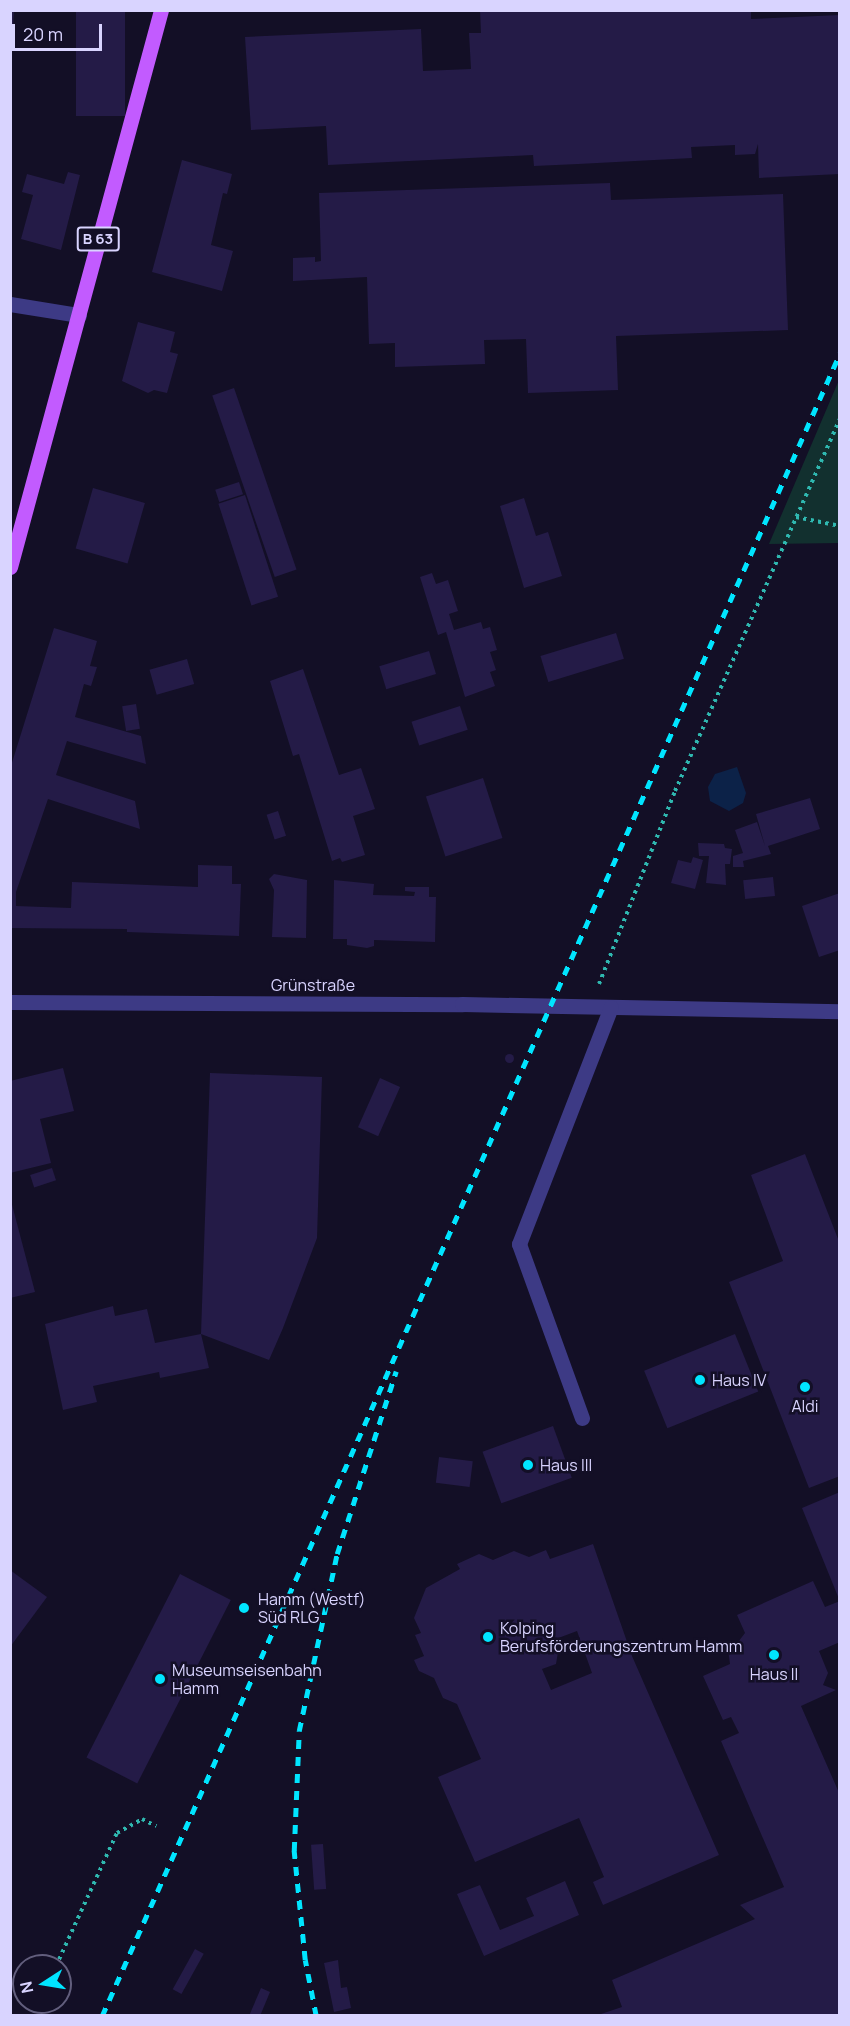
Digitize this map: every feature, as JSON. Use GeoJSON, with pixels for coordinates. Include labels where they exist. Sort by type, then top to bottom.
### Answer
{"type":"FeatureCollection","features":[{"type":"Feature","properties":{"kind":"main road","name":"B 63"},"geometry":{"type":"LineString","coordinates":[[10,567],[161,10]]}},
{"type":"Feature","properties":{"kind":"street"},"geometry":{"type":"LineString","coordinates":[[10,304],[79,315]]}},
{"type":"Feature","properties":{"kind":"street","name":"Grünstraße"},"geometry":{"type":"LineString","coordinates":[[12,1001],[590,1006],[840,1011]]}},
{"type":"Feature","properties":{"kind":"street"},"geometry":{"type":"LineString","coordinates":[[582,1418],[519,1244],[611,1007]]}},
{"type":"Feature","properties":{"kind":"path"},"geometry":{"type":"LineString","coordinates":[[590,1006],[675,790],[840,419]]}},
{"type":"Feature","properties":{"kind":"path"},"geometry":{"type":"LineString","coordinates":[[796,517],[840,526]]}},
{"type":"Feature","properties":{"kind":"path"},"geometry":{"type":"LineString","coordinates":[[62,1954],[117,1833],[142,1819],[156,1826]]}},
{"type":"Feature","properties":{"kind":"green space"},"geometry":{"type":"Polygon","coordinates":[[[839,380],[839,543],[769,544],[839,380]]]}},
{"type":"Feature","properties":{"kind":"water"},"geometry":{"type":"Polygon","coordinates":[[[737,767],[746,793],[743,803],[729,811],[710,801],[708,787],[715,774],[737,767]]]}},
{"type":"Feature","properties":{"kind":"building"},"geometry":{"type":"Polygon","coordinates":[[[10,10],[14,10],[13,29],[10,29],[10,10]]]}},
{"type":"Feature","properties":{"kind":"building"},"geometry":{"type":"Polygon","coordinates":[[[76,10],[125,10],[125,116],[76,116],[76,10]]]}},
{"type":"Feature","properties":{"kind":"building"},"geometry":{"type":"Polygon","coordinates":[[[480,10],[751,10],[751,19],[840,15],[840,174],[759,178],[758,144],[755,154],[735,155],[735,145],[691,147],[692,158],[578,164],[534,166],[533,155],[328,165],[326,126],[251,130],[245,37],[421,29],[423,71],[471,69],[469,33],[481,33],[480,10]]]}},
{"type":"Feature","properties":{"kind":"building"},"geometry":{"type":"Polygon","coordinates":[[[182,160],[232,174],[227,194],[223,193],[211,245],[233,251],[222,291],[152,272],[182,160]]]}},
{"type":"Feature","properties":{"kind":"building"},"geometry":{"type":"Polygon","coordinates":[[[68,172],[80,175],[61,250],[21,239],[33,195],[22,192],[27,174],[64,184],[68,172]]]}},
{"type":"Feature","properties":{"kind":"building"},"geometry":{"type":"Polygon","coordinates":[[[610,183],[611,200],[783,194],[788,330],[616,336],[618,390],[528,393],[526,339],[484,340],[485,364],[395,367],[395,343],[369,344],[367,277],[293,281],[293,258],[315,257],[315,262],[321,261],[319,193],[610,183]]]}},
{"type":"Feature","properties":{"kind":"building"},"geometry":{"type":"Polygon","coordinates":[[[138,322],[175,332],[170,352],[178,354],[167,393],[154,390],[148,393],[122,381],[138,322]]]}},
{"type":"Feature","properties":{"kind":"building"},"geometry":{"type":"Polygon","coordinates":[[[234,388],[297,570],[275,577],[212,395],[234,388]]]}},
{"type":"Feature","properties":{"kind":"building"},"geometry":{"type":"Polygon","coordinates":[[[239,482],[243,494],[219,502],[215,490],[239,482]]]}},
{"type":"Feature","properties":{"kind":"building"},"geometry":{"type":"Polygon","coordinates":[[[93,488],[145,503],[128,563],[76,549],[93,488]]]}},
{"type":"Feature","properties":{"kind":"building"},"geometry":{"type":"Polygon","coordinates":[[[245,495],[278,597],[251,605],[218,504],[245,495]]]}},
{"type":"Feature","properties":{"kind":"building"},"geometry":{"type":"Polygon","coordinates":[[[524,498],[536,536],[548,532],[562,576],[524,588],[500,506],[524,498]]]}},
{"type":"Feature","properties":{"kind":"building"},"geometry":{"type":"Polygon","coordinates":[[[432,573],[436,584],[448,580],[458,611],[449,614],[454,630],[481,622],[483,629],[490,627],[497,650],[490,652],[496,670],[490,672],[495,686],[465,697],[446,632],[438,635],[420,577],[432,573]]]}},
{"type":"Feature","properties":{"kind":"building"},"geometry":{"type":"Polygon","coordinates":[[[54,628],[97,641],[90,666],[97,667],[91,686],[84,684],[75,717],[141,736],[146,764],[67,741],[56,775],[135,801],[140,829],[48,799],[16,892],[16,906],[71,908],[72,882],[198,887],[198,865],[232,866],[232,884],[241,884],[239,936],[127,932],[127,929],[10,928],[10,769],[54,628]]]}},
{"type":"Feature","properties":{"kind":"building"},"geometry":{"type":"Polygon","coordinates":[[[616,633],[624,659],[548,682],[540,656],[616,633]]]}},
{"type":"Feature","properties":{"kind":"building"},"geometry":{"type":"Polygon","coordinates":[[[429,651],[436,674],[386,689],[379,666],[429,651]]]}},
{"type":"Feature","properties":{"kind":"building"},"geometry":{"type":"Polygon","coordinates":[[[187,659],[194,684],[157,695],[150,670],[187,659]]]}},
{"type":"Feature","properties":{"kind":"building"},"geometry":{"type":"Polygon","coordinates":[[[303,669],[339,775],[361,768],[375,809],[353,816],[365,855],[342,862],[340,858],[332,861],[299,754],[293,756],[270,681],[303,669]]]}},
{"type":"Feature","properties":{"kind":"building"},"geometry":{"type":"Polygon","coordinates":[[[136,704],[140,729],[126,731],[122,706],[136,704]]]}},
{"type":"Feature","properties":{"kind":"building"},"geometry":{"type":"Polygon","coordinates":[[[460,706],[468,730],[419,746],[411,722],[460,706]]]}},
{"type":"Feature","properties":{"kind":"building"},"geometry":{"type":"Polygon","coordinates":[[[483,778],[502,838],[445,856],[426,797],[483,778]]]}},
{"type":"Feature","properties":{"kind":"building"},"geometry":{"type":"Polygon","coordinates":[[[810,798],[820,829],[768,846],[771,854],[743,861],[744,867],[733,867],[733,856],[743,853],[735,830],[757,822],[765,846],[756,814],[810,798]]]}},
{"type":"Feature","properties":{"kind":"building"},"geometry":{"type":"Polygon","coordinates":[[[278,811],[286,836],[275,839],[267,815],[278,811]]]}},
{"type":"Feature","properties":{"kind":"building"},"geometry":{"type":"Polygon","coordinates":[[[698,843],[724,844],[725,848],[732,849],[730,864],[725,864],[726,885],[706,883],[709,856],[699,856],[698,843]]]}},
{"type":"Feature","properties":{"kind":"building"},"geometry":{"type":"Polygon","coordinates":[[[693,857],[703,860],[695,889],[671,883],[678,860],[691,863],[693,857]]]}},
{"type":"Feature","properties":{"kind":"building"},"geometry":{"type":"Polygon","coordinates":[[[274,874],[307,880],[306,938],[272,937],[274,890],[269,879],[274,874]]]}},
{"type":"Feature","properties":{"kind":"building"},"geometry":{"type":"Polygon","coordinates":[[[773,877],[775,896],[745,899],[743,880],[773,877]]]}},
{"type":"Feature","properties":{"kind":"building"},"geometry":{"type":"Polygon","coordinates":[[[334,880],[374,884],[373,895],[414,896],[415,892],[405,891],[405,887],[429,887],[429,897],[436,897],[435,942],[374,940],[374,946],[367,948],[347,945],[347,939],[333,939],[334,880]]]}},
{"type":"Feature","properties":{"kind":"building"},"geometry":{"type":"Polygon","coordinates":[[[840,893],[840,950],[819,957],[802,906],[840,893]]]}},
{"type":"Feature","properties":{"kind":"building"},"geometry":{"type":"Polygon","coordinates":[[[509,1054],[513,1058],[509,1062],[505,1058],[509,1054]]]}},
{"type":"Feature","properties":{"kind":"building"},"geometry":{"type":"Polygon","coordinates":[[[63,1068],[74,1111],[40,1119],[51,1163],[10,1173],[10,1081],[63,1068]]]}},
{"type":"Feature","properties":{"kind":"building"},"geometry":{"type":"Polygon","coordinates":[[[210,1073],[322,1077],[317,1238],[269,1360],[201,1334],[210,1073]]]}},
{"type":"Feature","properties":{"kind":"building"},"geometry":{"type":"Polygon","coordinates":[[[380,1078],[400,1087],[378,1136],[358,1127],[380,1078]]]}},
{"type":"Feature","properties":{"kind":"building","name":"Aldi"},"geometry":{"type":"Polygon","coordinates":[[[805,1154],[840,1244],[840,1476],[809,1488],[729,1282],[783,1261],[751,1175],[805,1154]]]}},
{"type":"Feature","properties":{"kind":"building"},"geometry":{"type":"Polygon","coordinates":[[[52,1168],[56,1180],[34,1187],[30,1175],[52,1168]]]}},
{"type":"Feature","properties":{"kind":"building"},"geometry":{"type":"Polygon","coordinates":[[[10,1197],[35,1292],[10,1298],[10,1197]]]}},
{"type":"Feature","properties":{"kind":"building"},"geometry":{"type":"Polygon","coordinates":[[[113,1306],[115,1316],[147,1309],[155,1343],[201,1334],[209,1368],[160,1378],[159,1372],[93,1386],[97,1402],[63,1410],[45,1324],[113,1306]]]}},
{"type":"Feature","properties":{"kind":"building","name":"Haus IV"},"geometry":{"type":"Polygon","coordinates":[[[735,1334],[758,1391],[667,1428],[644,1371],[735,1334]]]}},
{"type":"Feature","properties":{"kind":"building","name":"Haus III"},"geometry":{"type":"Polygon","coordinates":[[[553,1426],[572,1478],[501,1503],[483,1452],[553,1426]]]}},
{"type":"Feature","properties":{"kind":"building"},"geometry":{"type":"Polygon","coordinates":[[[439,1457],[473,1461],[470,1487],[436,1483],[439,1457]]]}},
{"type":"Feature","properties":{"kind":"building"},"geometry":{"type":"Polygon","coordinates":[[[840,1492],[840,1599],[839,1599],[802,1508],[840,1492]]]}},
{"type":"Feature","properties":{"kind":"building"},"geometry":{"type":"Polygon","coordinates":[[[593,1544],[632,1656],[719,1855],[603,1905],[593,1882],[604,1877],[579,1818],[475,1862],[438,1777],[481,1759],[457,1704],[443,1698],[434,1678],[419,1671],[414,1660],[424,1656],[415,1635],[421,1633],[414,1618],[426,1588],[460,1569],[457,1564],[479,1554],[493,1560],[514,1551],[529,1557],[546,1550],[550,1559],[593,1544]],[[577,1631],[553,1640],[558,1652],[556,1664],[542,1669],[551,1690],[592,1673],[577,1631]]]}},
{"type":"Feature","properties":{"kind":"building"},"geometry":{"type":"Polygon","coordinates":[[[10,1570],[47,1597],[10,1647],[10,1570]]]}},
{"type":"Feature","properties":{"kind":"building","name":"Museumseisenbahn Hamm"},"geometry":{"type":"Polygon","coordinates":[[[180,1574],[231,1600],[137,1783],[86,1758],[180,1574]]]}},
{"type":"Feature","properties":{"kind":"building"},"geometry":{"type":"Polygon","coordinates":[[[813,1581],[825,1607],[840,1601],[840,1642],[819,1651],[828,1673],[823,1685],[836,1690],[801,1706],[840,1795],[840,2016],[595,2016],[622,2007],[612,1980],[755,1919],[740,1905],[784,1887],[721,1741],[739,1733],[731,1717],[723,1720],[703,1676],[730,1664],[728,1649],[732,1650],[745,1633],[737,1615],[813,1581]]]}},
{"type":"Feature","properties":{"kind":"building"},"geometry":{"type":"Polygon","coordinates":[[[323,1844],[326,1889],[314,1890],[311,1845],[323,1844]]]}},
{"type":"Feature","properties":{"kind":"building"},"geometry":{"type":"Polygon","coordinates":[[[565,1881],[579,1915],[484,1956],[457,1894],[480,1885],[500,1930],[534,1916],[526,1898],[565,1881]]]}},
{"type":"Feature","properties":{"kind":"building"},"geometry":{"type":"Polygon","coordinates":[[[195,1949],[204,1954],[181,1994],[173,1989],[195,1949]]]}},
{"type":"Feature","properties":{"kind":"building"},"geometry":{"type":"Polygon","coordinates":[[[338,1960],[341,1988],[347,1987],[351,2008],[334,2012],[324,1963],[338,1960]]]}},
{"type":"Feature","properties":{"kind":"building"},"geometry":{"type":"Polygon","coordinates":[[[261,1988],[270,1992],[260,2016],[249,2016],[261,1988]]]}},
{"type":"Feature","properties":{"kind":"railway"},"geometry":{"type":"LineString","coordinates":[[102,2016],[840,353]]}},
{"type":"Feature","properties":{"kind":"railway"},"geometry":{"type":"LineString","coordinates":[[316,2016],[305,1960],[294,1851],[299,1731],[337,1554],[396,1371]]}},
{"type":"Feature","properties":{"kind":"place","name":"Haus IV"},"geometry":{"type":"Point","coordinates":[700,1380]}},
{"type":"Feature","properties":{"kind":"place","name":"Aldi"},"geometry":{"type":"Point","coordinates":[805,1387]}},
{"type":"Feature","properties":{"kind":"place","name":"Haus III"},"geometry":{"type":"Point","coordinates":[528,1465]}},
{"type":"Feature","properties":{"kind":"place","name":"Hamm (Westf) Süd RLG"},"geometry":{"type":"Point","coordinates":[244,1608]}},
{"type":"Feature","properties":{"kind":"place","name":"Kolping Berufsförderungszentrum Hamm"},"geometry":{"type":"Point","coordinates":[488,1637]}},
{"type":"Feature","properties":{"kind":"place","name":"Haus II"},"geometry":{"type":"Point","coordinates":[774,1655]}},
{"type":"Feature","properties":{"kind":"place","name":"Museumseisenbahn Hamm"},"geometry":{"type":"Point","coordinates":[160,1679]}}]}
